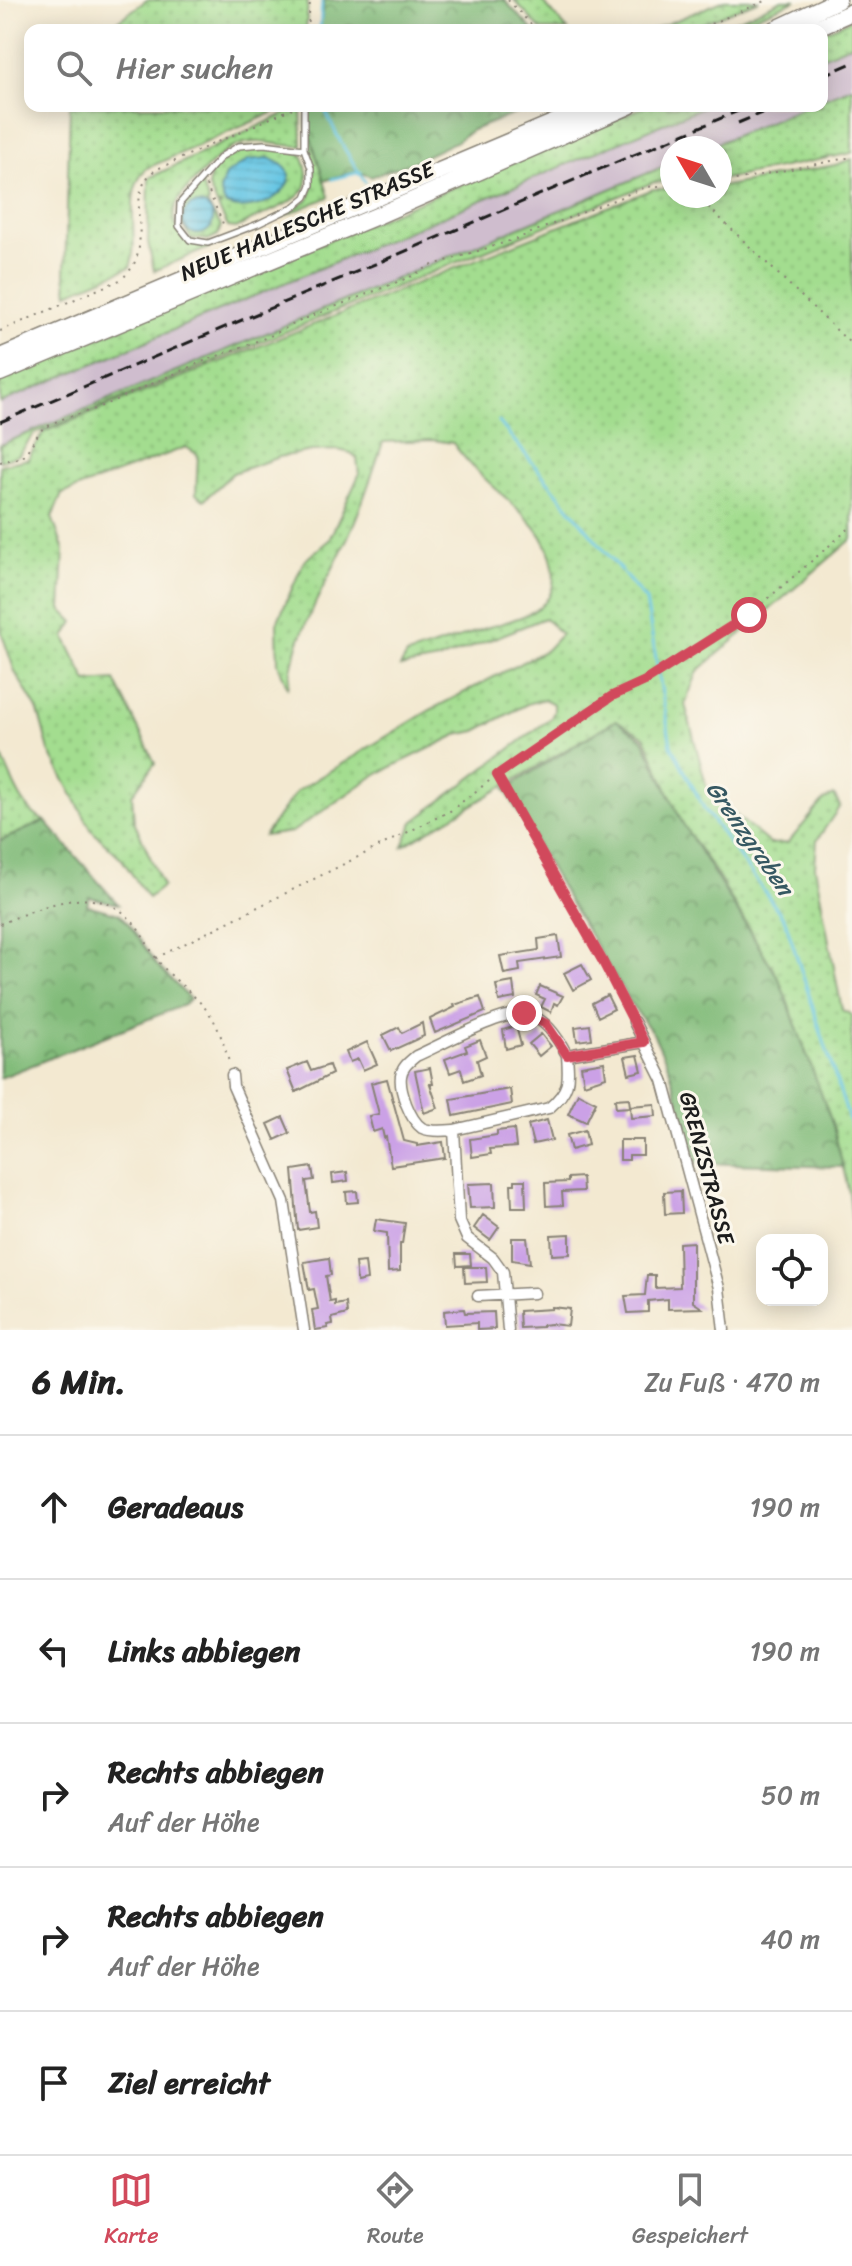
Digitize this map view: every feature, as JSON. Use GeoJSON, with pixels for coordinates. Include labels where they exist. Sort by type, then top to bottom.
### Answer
{"type":"FeatureCollection","features":[{"type":"Feature","properties":{"kind":"main road"},"geometry":{"type":"LineString","coordinates":[[787,24],[838,0]]}},
{"type":"Feature","properties":{"kind":"main road"},"geometry":{"type":"LineString","coordinates":[[825,24],[852,12]]}},
{"type":"Feature","properties":{"kind":"main road","name":"NEUE HALLESCHE STRASSE"},"geometry":{"type":"LineString","coordinates":[[0,357],[579,112]]}},
{"type":"Feature","properties":{"kind":"main road","name":"NEUE HALLESCHE STRASSE"},"geometry":{"type":"LineString","coordinates":[[0,373],[615,112]]}},
{"type":"Feature","properties":{"kind":"street"},"geometry":{"type":"LineString","coordinates":[[524,1013],[546,1024],[567,1055],[569,1084],[560,1099],[549,1108],[454,1130],[423,1128],[409,1114],[401,1077],[406,1065],[416,1056],[505,1016],[524,1013]]}},
{"type":"Feature","properties":{"kind":"street","name":"GRENZSTRASSE"},"geometry":{"type":"LineString","coordinates":[[634,1022],[663,1080],[719,1288],[724,1330]]}},
{"type":"Feature","properties":{"kind":"street"},"geometry":{"type":"LineString","coordinates":[[567,1055],[644,1042]]}},
{"type":"Feature","properties":{"kind":"street"},"geometry":{"type":"LineString","coordinates":[[232,1075],[233,1086],[284,1201],[304,1330]]}},
{"type":"Feature","properties":{"kind":"street"},"geometry":{"type":"LineString","coordinates":[[454,1130],[459,1220],[467,1238],[493,1258],[503,1272],[508,1330]]}},
{"type":"Feature","properties":{"kind":"street"},"geometry":{"type":"LineString","coordinates":[[478,1296],[534,1293]]}},
{"type":"Feature","properties":{"kind":"lane"},"geometry":{"type":"LineString","coordinates":[[304,112],[304,149],[311,168],[311,185],[306,197],[295,206],[208,243],[190,240],[179,226],[180,203],[222,156],[239,146],[264,144],[304,149]]}},
{"type":"Feature","properties":{"kind":"path"},"geometry":{"type":"LineString","coordinates":[[308,24],[310,0]]}},
{"type":"Feature","properties":{"kind":"path"},"geometry":{"type":"LineString","coordinates":[[508,0],[530,24]]}},
{"type":"Feature","properties":{"kind":"path"},"geometry":{"type":"LineString","coordinates":[[710,24],[768,0]]}},
{"type":"Feature","properties":{"kind":"path"},"geometry":{"type":"LineString","coordinates":[[0,331],[120,280],[131,272],[137,263],[140,193],[147,176],[285,112]]}},
{"type":"Feature","properties":{"kind":"path"},"geometry":{"type":"LineString","coordinates":[[732,181],[852,157]]}},
{"type":"Feature","properties":{"kind":"path"},"geometry":{"type":"LineString","coordinates":[[204,175],[228,234]]}},
{"type":"Feature","properties":{"kind":"path"},"geometry":{"type":"LineString","coordinates":[[0,462],[23,457],[41,430],[59,420],[95,409],[430,266],[516,239],[646,187],[660,186]]}},
{"type":"Feature","properties":{"kind":"path"},"geometry":{"type":"LineString","coordinates":[[709,208],[852,345]]}},
{"type":"Feature","properties":{"kind":"path"},"geometry":{"type":"LineString","coordinates":[[156,958],[450,811],[612,696],[645,681],[749,615],[852,526]]}},
{"type":"Feature","properties":{"kind":"path"},"geometry":{"type":"LineString","coordinates":[[497,775],[634,1022]]}},
{"type":"Feature","properties":{"kind":"path"},"geometry":{"type":"LineString","coordinates":[[0,924],[43,906],[66,901],[99,902],[126,915],[156,958],[212,1017],[232,1075]]}},
{"type":"Feature","properties":{"kind":"shaded area"},"geometry":{"type":"Polygon","coordinates":[[[852,44],[852,87],[828,97],[828,54],[852,44]]]}},
{"type":"Feature","properties":{"kind":"shaded area"},"geometry":{"type":"Polygon","coordinates":[[[691,112],[792,112],[732,137],[660,136],[660,168],[0,445],[0,403],[691,112]]]}},
{"type":"Feature","properties":{"kind":"green space"},"geometry":{"type":"Polygon","coordinates":[[[147,0],[308,0],[306,24],[113,24],[147,0]]]}},
{"type":"Feature","properties":{"kind":"green space"},"geometry":{"type":"Polygon","coordinates":[[[324,0],[504,0],[527,24],[321,24],[324,0]]]}},
{"type":"Feature","properties":{"kind":"green space"},"geometry":{"type":"Polygon","coordinates":[[[514,0],[541,0],[563,24],[536,24],[514,0]]]}},
{"type":"Feature","properties":{"kind":"green space"},"geometry":{"type":"Polygon","coordinates":[[[725,0],[759,0],[701,24],[667,24],[725,0]]]}},
{"type":"Feature","properties":{"kind":"green space"},"geometry":{"type":"Polygon","coordinates":[[[782,0],[796,0],[738,24],[728,24],[782,0]]]}},
{"type":"Feature","properties":{"kind":"green space"},"geometry":{"type":"Polygon","coordinates":[[[852,19],[852,44],[828,54],[828,29],[852,19]]]}},
{"type":"Feature","properties":{"kind":"green space"},"geometry":{"type":"Polygon","coordinates":[[[852,87],[852,153],[732,178],[732,137],[792,112],[828,112],[828,97],[852,87]]]}},
{"type":"Feature","properties":{"kind":"green space"},"geometry":{"type":"Polygon","coordinates":[[[70,112],[274,112],[147,168],[135,190],[130,267],[68,293],[65,275],[70,112]]]}},
{"type":"Feature","properties":{"kind":"green space"},"geometry":{"type":"Polygon","coordinates":[[[288,112],[301,112],[302,146],[248,142],[235,146],[208,167],[177,202],[174,219],[185,238],[199,244],[214,244],[231,238],[154,271],[148,242],[149,178],[288,112]]]}},
{"type":"Feature","properties":{"kind":"green space"},"geometry":{"type":"Polygon","coordinates":[[[308,112],[309,131],[329,197],[263,225],[308,200],[312,190],[308,112]]]}},
{"type":"Feature","properties":{"kind":"green space"},"geometry":{"type":"Polygon","coordinates":[[[309,112],[520,112],[472,130],[455,142],[413,162],[371,177],[354,173],[324,181],[309,131],[309,112]]]}},
{"type":"Feature","properties":{"kind":"green space"},"geometry":{"type":"Polygon","coordinates":[[[632,112],[691,112],[0,403],[0,379],[632,112]]]}},
{"type":"Feature","properties":{"kind":"green space"},"geometry":{"type":"Polygon","coordinates":[[[264,147],[301,152],[307,172],[306,187],[288,203],[236,228],[228,227],[218,207],[222,205],[217,205],[208,186],[212,170],[240,148],[264,147]]]}},
{"type":"Feature","properties":{"kind":"green space"},"geometry":{"type":"Polygon","coordinates":[[[852,159],[852,539],[698,671],[685,704],[708,792],[770,844],[788,843],[823,801],[834,795],[840,806],[817,840],[815,867],[842,1010],[852,1015],[852,1220],[849,1193],[833,1126],[779,979],[714,870],[683,826],[645,737],[616,720],[403,846],[413,822],[551,718],[554,704],[544,699],[527,704],[476,731],[457,735],[375,775],[292,832],[264,836],[297,791],[430,710],[546,650],[561,634],[545,618],[439,660],[400,667],[407,655],[529,613],[541,606],[552,588],[554,578],[550,556],[535,527],[472,466],[453,443],[433,440],[383,442],[354,523],[306,624],[288,689],[278,663],[277,623],[304,561],[329,540],[359,475],[357,458],[338,450],[279,457],[233,473],[204,500],[196,494],[198,455],[186,447],[62,494],[52,517],[64,551],[61,609],[74,622],[65,637],[87,682],[115,680],[155,763],[132,795],[134,821],[163,886],[148,898],[121,858],[92,831],[49,751],[38,711],[15,672],[0,618],[0,465],[28,459],[44,432],[653,189],[660,189],[660,208],[732,208],[732,185],[852,159]]]}},
{"type":"Feature","properties":{"kind":"green space"},"geometry":{"type":"Polygon","coordinates":[[[660,168],[660,182],[654,182],[34,434],[19,455],[0,461],[0,445],[660,168]]]}},
{"type":"Feature","properties":{"kind":"green space"},"geometry":{"type":"Polygon","coordinates":[[[201,183],[209,202],[207,204],[221,226],[218,235],[208,240],[191,238],[180,222],[183,203],[201,183]],[[193,205],[183,220],[187,229],[206,231],[211,224],[210,210],[202,205],[193,205]]]}},
{"type":"Feature","properties":{"kind":"green space"},"geometry":{"type":"Polygon","coordinates":[[[616,720],[643,739],[682,822],[779,979],[833,1126],[843,1167],[697,1163],[669,1068],[654,1035],[570,903],[505,789],[616,720]]]}},
{"type":"Feature","properties":{"kind":"green space"},"geometry":{"type":"Polygon","coordinates":[[[0,753],[23,801],[45,821],[0,841],[0,753]]]}},
{"type":"Feature","properties":{"kind":"green space"},"geometry":{"type":"Polygon","coordinates":[[[45,821],[118,904],[89,897],[87,905],[119,914],[157,965],[190,999],[184,1005],[0,1078],[0,841],[45,821]]]}},
{"type":"Feature","properties":{"kind":"water"},"geometry":{"type":"Polygon","coordinates":[[[268,158],[283,166],[289,175],[287,185],[280,194],[254,206],[239,208],[225,204],[220,191],[225,175],[248,160],[268,158]]]}},
{"type":"Feature","properties":{"kind":"water"},"geometry":{"type":"Polygon","coordinates":[[[198,204],[208,209],[213,219],[208,229],[198,234],[188,229],[183,219],[188,209],[198,204]]]}},
{"type":"Feature","properties":{"kind":"building"},"geometry":{"type":"Polygon","coordinates":[[[558,936],[561,957],[519,963],[520,971],[504,974],[500,956],[539,950],[538,939],[558,936]]]}},
{"type":"Feature","properties":{"kind":"building"},"geometry":{"type":"Polygon","coordinates":[[[582,964],[591,980],[573,990],[564,973],[582,964]]]}},
{"type":"Feature","properties":{"kind":"building"},"geometry":{"type":"Polygon","coordinates":[[[513,982],[515,998],[499,1001],[496,985],[513,982]]]}},
{"type":"Feature","properties":{"kind":"building"},"geometry":{"type":"Polygon","coordinates":[[[540,986],[563,996],[558,1005],[554,1003],[551,1012],[541,1007],[545,999],[536,995],[540,986]]]}},
{"type":"Feature","properties":{"kind":"building"},"geometry":{"type":"Polygon","coordinates":[[[607,995],[614,1009],[598,1017],[592,1003],[607,995]]]}},
{"type":"Feature","properties":{"kind":"building"},"geometry":{"type":"Polygon","coordinates":[[[480,997],[485,1012],[435,1033],[430,1019],[454,1005],[480,997]]]}},
{"type":"Feature","properties":{"kind":"building"},"geometry":{"type":"Polygon","coordinates":[[[422,1023],[424,1036],[391,1051],[383,1035],[399,1027],[402,1033],[422,1023]]]}},
{"type":"Feature","properties":{"kind":"building"},"geometry":{"type":"Polygon","coordinates":[[[590,1025],[592,1039],[577,1041],[575,1027],[590,1025]]]}},
{"type":"Feature","properties":{"kind":"building"},"geometry":{"type":"Polygon","coordinates":[[[516,1026],[521,1045],[506,1049],[503,1030],[516,1026]]]}},
{"type":"Feature","properties":{"kind":"building"},"geometry":{"type":"Polygon","coordinates":[[[541,1034],[551,1046],[539,1056],[529,1044],[541,1034]]]}},
{"type":"Feature","properties":{"kind":"building"},"geometry":{"type":"Polygon","coordinates":[[[480,1040],[486,1056],[477,1060],[481,1075],[464,1081],[461,1069],[450,1073],[445,1059],[467,1051],[465,1046],[480,1040]]]}},
{"type":"Feature","properties":{"kind":"building"},"geometry":{"type":"Polygon","coordinates":[[[367,1042],[377,1064],[363,1070],[358,1059],[350,1062],[346,1052],[367,1042]]]}},
{"type":"Feature","properties":{"kind":"building"},"geometry":{"type":"Polygon","coordinates":[[[638,1055],[642,1071],[629,1074],[625,1057],[638,1055]]]}},
{"type":"Feature","properties":{"kind":"building"},"geometry":{"type":"Polygon","coordinates":[[[307,1062],[311,1071],[329,1065],[332,1074],[296,1092],[287,1070],[307,1062]]]}},
{"type":"Feature","properties":{"kind":"building"},"geometry":{"type":"Polygon","coordinates":[[[604,1062],[606,1077],[584,1084],[581,1066],[604,1062]]]}},
{"type":"Feature","properties":{"kind":"building"},"geometry":{"type":"Polygon","coordinates":[[[430,1068],[433,1084],[430,1084],[438,1108],[424,1113],[415,1071],[430,1068]]]}},
{"type":"Feature","properties":{"kind":"building"},"geometry":{"type":"Polygon","coordinates":[[[387,1079],[404,1141],[417,1146],[443,1142],[445,1158],[391,1166],[386,1137],[382,1129],[373,1132],[369,1116],[379,1114],[371,1083],[387,1079]]]}},
{"type":"Feature","properties":{"kind":"building"},"geometry":{"type":"Polygon","coordinates":[[[510,1089],[512,1104],[454,1116],[451,1099],[510,1089]]]}},
{"type":"Feature","properties":{"kind":"building"},"geometry":{"type":"Polygon","coordinates":[[[578,1093],[596,1102],[586,1122],[568,1114],[578,1093]]]}},
{"type":"Feature","properties":{"kind":"building"},"geometry":{"type":"Polygon","coordinates":[[[629,1098],[630,1107],[616,1108],[615,1099],[629,1098]]]}},
{"type":"Feature","properties":{"kind":"building"},"geometry":{"type":"Polygon","coordinates":[[[655,1104],[656,1116],[631,1118],[630,1106],[655,1104]]]}},
{"type":"Feature","properties":{"kind":"building"},"geometry":{"type":"Polygon","coordinates":[[[283,1117],[290,1133],[275,1140],[268,1124],[283,1117]]]}},
{"type":"Feature","properties":{"kind":"building"},"geometry":{"type":"Polygon","coordinates":[[[547,1120],[552,1140],[533,1144],[528,1125],[547,1120]]]}},
{"type":"Feature","properties":{"kind":"building"},"geometry":{"type":"Polygon","coordinates":[[[514,1129],[516,1147],[490,1149],[491,1154],[472,1157],[470,1139],[514,1129]]]}},
{"type":"Feature","properties":{"kind":"building"},"geometry":{"type":"Polygon","coordinates":[[[585,1130],[588,1145],[571,1150],[567,1135],[585,1130]]]}},
{"type":"Feature","properties":{"kind":"building"},"geometry":{"type":"Polygon","coordinates":[[[620,1140],[643,1140],[643,1155],[629,1155],[629,1160],[620,1160],[620,1140]]]}},
{"type":"Feature","properties":{"kind":"building"},"geometry":{"type":"Polygon","coordinates":[[[312,1167],[314,1180],[306,1181],[310,1212],[315,1211],[317,1227],[298,1230],[293,1170],[312,1167]]]}},
{"type":"Feature","properties":{"kind":"building"},"geometry":{"type":"Polygon","coordinates":[[[347,1172],[348,1181],[333,1183],[332,1174],[347,1172]]]}},
{"type":"Feature","properties":{"kind":"building"},"geometry":{"type":"Polygon","coordinates":[[[582,1177],[583,1191],[562,1192],[563,1205],[546,1206],[545,1183],[568,1182],[568,1178],[582,1177]]]}},
{"type":"Feature","properties":{"kind":"building"},"geometry":{"type":"Polygon","coordinates":[[[515,1180],[525,1180],[526,1207],[512,1207],[511,1184],[515,1184],[515,1180]]]}},
{"type":"Feature","properties":{"kind":"building"},"geometry":{"type":"Polygon","coordinates":[[[494,1183],[495,1207],[470,1208],[468,1184],[494,1183]]]}},
{"type":"Feature","properties":{"kind":"building"},"geometry":{"type":"Polygon","coordinates":[[[357,1191],[358,1202],[347,1203],[346,1192],[357,1191]]]}},
{"type":"Feature","properties":{"kind":"building"},"geometry":{"type":"Polygon","coordinates":[[[681,1191],[682,1213],[665,1214],[664,1192],[681,1191]]]}},
{"type":"Feature","properties":{"kind":"building"},"geometry":{"type":"Polygon","coordinates":[[[483,1215],[499,1227],[490,1240],[474,1228],[483,1215]]]}},
{"type":"Feature","properties":{"kind":"building"},"geometry":{"type":"Polygon","coordinates":[[[376,1219],[405,1223],[400,1244],[400,1271],[388,1272],[387,1233],[374,1231],[376,1219]]]}},
{"type":"Feature","properties":{"kind":"building"},"geometry":{"type":"Polygon","coordinates":[[[570,1234],[570,1254],[552,1255],[551,1235],[570,1234]]]}},
{"type":"Feature","properties":{"kind":"building"},"geometry":{"type":"Polygon","coordinates":[[[512,1238],[527,1238],[530,1263],[512,1260],[512,1238]]]}},
{"type":"Feature","properties":{"kind":"building"},"geometry":{"type":"Polygon","coordinates":[[[693,1242],[693,1302],[702,1308],[668,1309],[668,1299],[648,1301],[648,1312],[628,1313],[625,1296],[645,1295],[647,1275],[655,1275],[655,1288],[680,1287],[679,1243],[693,1242]]]}},
{"type":"Feature","properties":{"kind":"building"},"geometry":{"type":"Polygon","coordinates":[[[456,1254],[470,1254],[471,1265],[457,1266],[456,1254]]]}},
{"type":"Feature","properties":{"kind":"building"},"geometry":{"type":"Polygon","coordinates":[[[329,1258],[331,1275],[326,1276],[330,1302],[335,1301],[335,1305],[346,1303],[347,1314],[332,1318],[333,1324],[327,1325],[328,1328],[315,1330],[312,1310],[318,1309],[314,1289],[309,1290],[304,1262],[329,1258]]]}},
{"type":"Feature","properties":{"kind":"building"},"geometry":{"type":"Polygon","coordinates":[[[365,1262],[367,1280],[357,1282],[355,1263],[365,1262]]]}},
{"type":"Feature","properties":{"kind":"building"},"geometry":{"type":"Polygon","coordinates":[[[464,1267],[486,1267],[487,1282],[465,1283],[464,1267]]]}},
{"type":"Feature","properties":{"kind":"building"},"geometry":{"type":"Polygon","coordinates":[[[552,1307],[570,1309],[568,1326],[551,1324],[520,1328],[519,1311],[552,1307]]]}},
{"type":"Feature","properties":{"kind":"building"},"geometry":{"type":"Polygon","coordinates":[[[464,1309],[465,1313],[494,1312],[495,1329],[477,1330],[477,1323],[445,1325],[444,1311],[464,1309]]]}},
{"type":"Feature","properties":{"kind":"waterway"},"geometry":{"type":"LineString","coordinates":[[320,24],[322,0]]}},
{"type":"Feature","properties":{"kind":"waterway"},"geometry":{"type":"LineString","coordinates":[[326,112],[365,182]]}},
{"type":"Feature","properties":{"kind":"waterway"},"geometry":{"type":"LineString","coordinates":[[332,179],[361,172]]}},
{"type":"Feature","properties":{"kind":"waterway","name":"Grenzgraben"},"geometry":{"type":"LineString","coordinates":[[499,422],[646,601],[671,745],[705,810],[785,920],[852,1129]]}},
{"type":"Feature","properties":{"kind":"railway"},"geometry":{"type":"LineString","coordinates":[[828,73],[852,63]]}},
{"type":"Feature","properties":{"kind":"railway"},"geometry":{"type":"LineString","coordinates":[[0,422],[736,112]]}},
{"type":"Feature","properties":{"kind":"railway"},"geometry":{"type":"LineString","coordinates":[[738,123],[764,112]]}},
{"type":"Feature","properties":{"kind":"route"},"geometry":{"type":"LineString","coordinates":[[524,1013],[546,1024],[567,1055],[644,1042],[602,960],[497,775],[612,696],[645,681],[749,615]]}}]}
